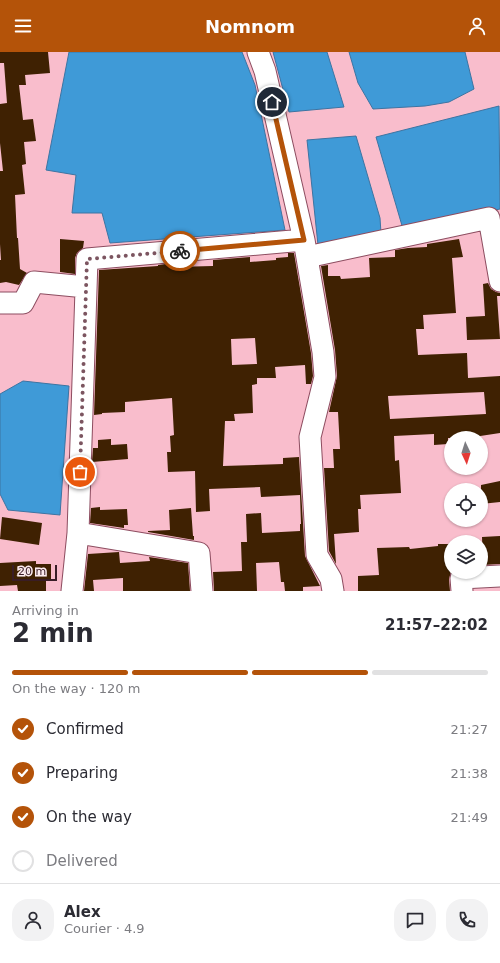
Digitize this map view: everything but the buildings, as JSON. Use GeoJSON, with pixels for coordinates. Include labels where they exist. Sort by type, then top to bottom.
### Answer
{"type":"FeatureCollection","features":[{"type":"Feature","properties":{"kind":"street"},"geometry":{"type":"LineString","coordinates":[[258,52],[265,71],[306,249],[323,352],[325,377],[310,437],[317,555],[331,579],[333,591]]}},
{"type":"Feature","properties":{"kind":"street"},"geometry":{"type":"LineString","coordinates":[[72,591],[78,533],[87,259],[306,249],[489,218],[500,281]]}},
{"type":"Feature","properties":{"kind":"street"},"geometry":{"type":"LineString","coordinates":[[0,303],[23,303],[34,282],[86,288]]}},
{"type":"Feature","properties":{"kind":"street"},"geometry":{"type":"LineString","coordinates":[[78,533],[199,553],[202,591]]}},
{"type":"Feature","properties":{"kind":"street"},"geometry":{"type":"LineString","coordinates":[[462,591],[462,578],[500,576]]}},
{"type":"Feature","properties":{"kind":"water"},"geometry":{"type":"Polygon","coordinates":[[[69,52],[242,52],[255,85],[285,230],[110,243],[102,213],[72,213],[76,175],[46,170],[69,52]]]}},
{"type":"Feature","properties":{"kind":"water"},"geometry":{"type":"Polygon","coordinates":[[[273,52],[327,52],[344,107],[289,112],[273,52]]]}},
{"type":"Feature","properties":{"kind":"water"},"geometry":{"type":"Polygon","coordinates":[[[349,52],[465,52],[474,89],[449,102],[425,106],[373,109],[358,83],[349,52]]]}},
{"type":"Feature","properties":{"kind":"water"},"geometry":{"type":"Polygon","coordinates":[[[499,106],[500,209],[403,229],[376,137],[499,106]]]}},
{"type":"Feature","properties":{"kind":"water"},"geometry":{"type":"Polygon","coordinates":[[[356,136],[380,218],[381,233],[318,245],[307,140],[356,136]]]}},
{"type":"Feature","properties":{"kind":"water"},"geometry":{"type":"Polygon","coordinates":[[[23,381],[69,386],[60,515],[8,510],[0,494],[0,394],[23,381]]]}},
{"type":"Feature","properties":{"kind":"way so far"},"geometry":{"type":"LineString","coordinates":[[80,472],[87,259],[180,251]]}},
{"type":"Feature","properties":{"kind":"route"},"geometry":{"type":"LineString","coordinates":[[180,251],[304,240],[272,102]]}}]}
